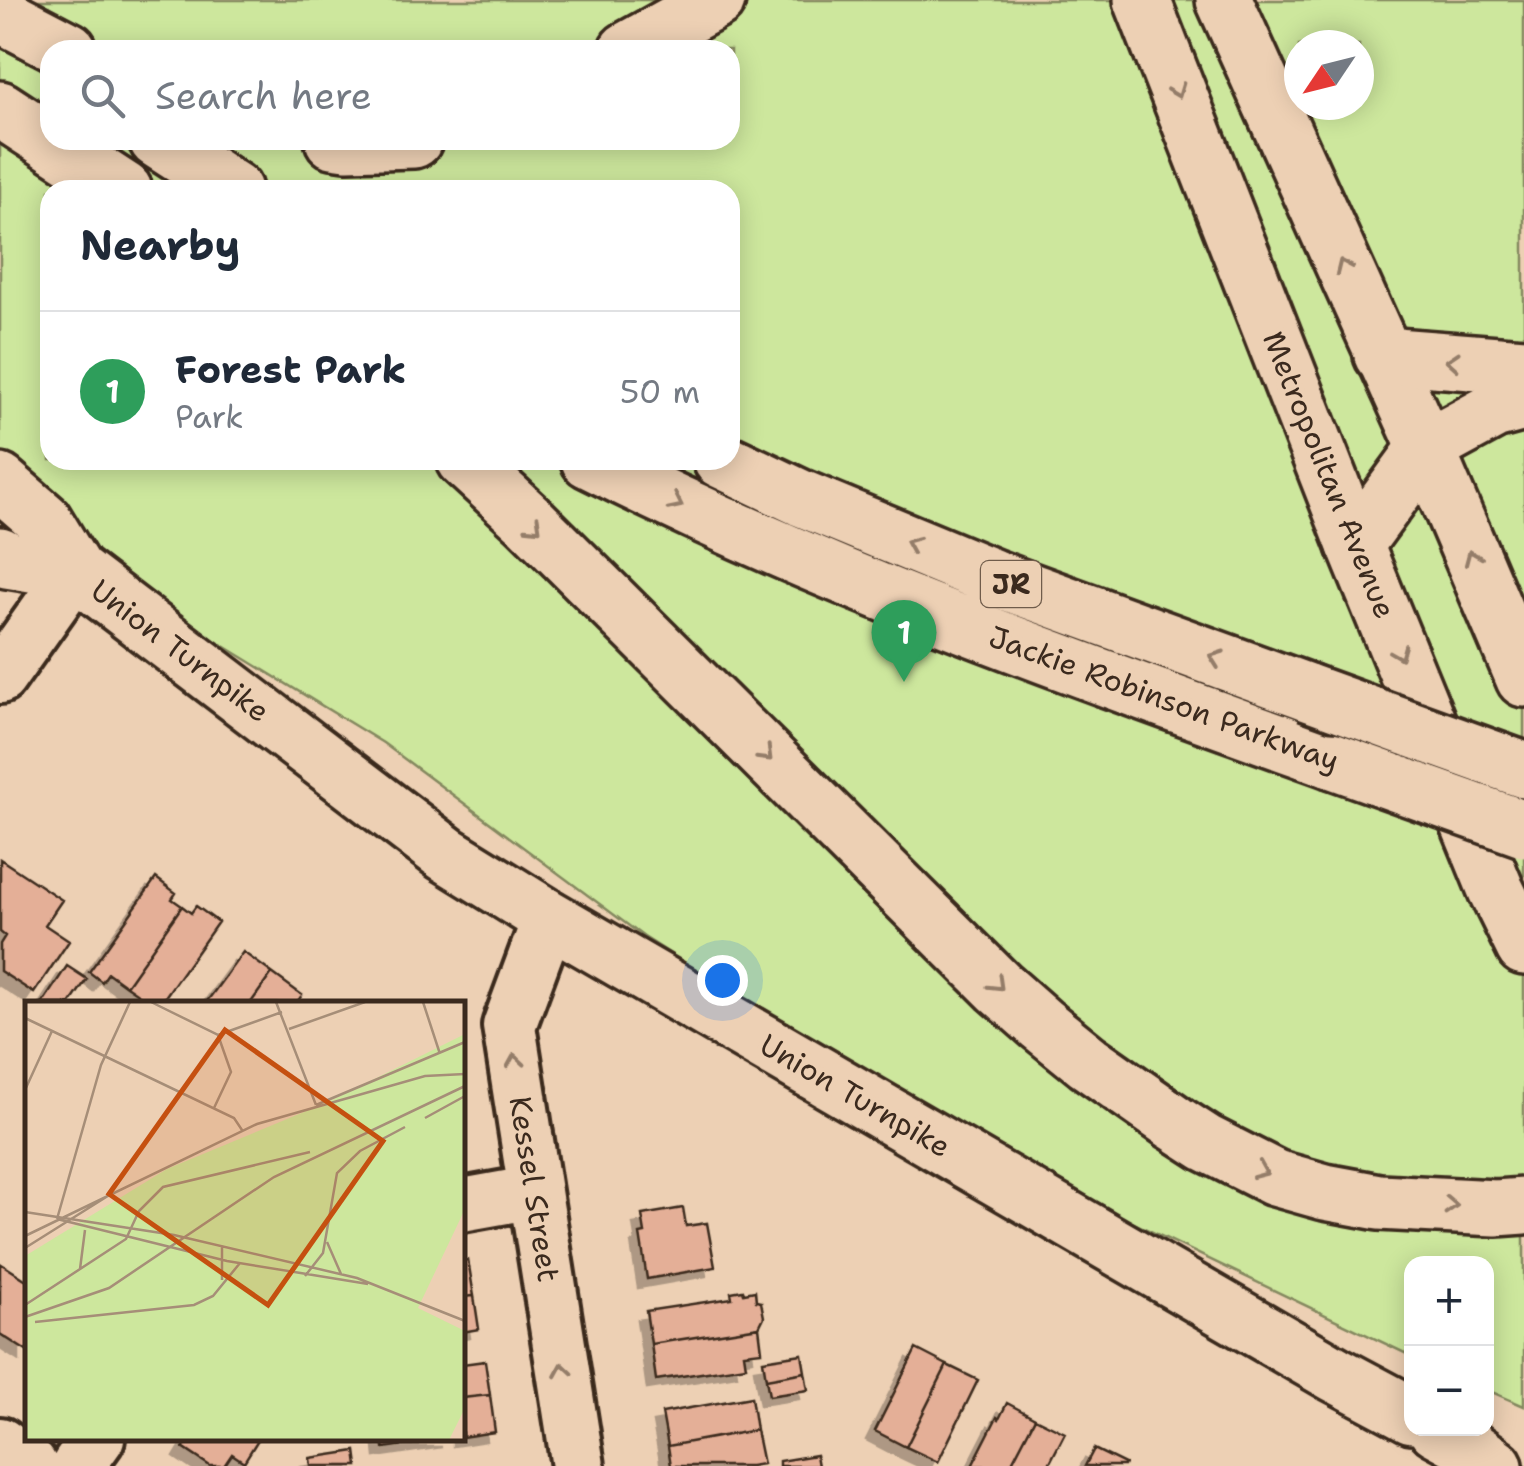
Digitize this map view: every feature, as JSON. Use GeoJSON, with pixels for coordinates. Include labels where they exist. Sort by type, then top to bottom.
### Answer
{"type":"FeatureCollection","features":[{"type":"Feature","properties":{"kind":"main road"},"geometry":{"type":"LineString","coordinates":[[645,40],[718,0]]}},
{"type":"Feature","properties":{"kind":"main road","name":"Metropolitan Avenue"},"geometry":{"type":"LineString","coordinates":[[1142,0],[1355,545],[1496,890],[1524,947]]}},
{"type":"Feature","properties":{"kind":"main road"},"geometry":{"type":"LineString","coordinates":[[1224,0],[1426,448],[1524,679]]}},
{"type":"Feature","properties":{"kind":"main road"},"geometry":{"type":"LineString","coordinates":[[0,14],[50,40]]}},
{"type":"Feature","properties":{"kind":"main road"},"geometry":{"type":"LineString","coordinates":[[0,39],[40,65]]}},
{"type":"Feature","properties":{"kind":"main road"},"geometry":{"type":"LineString","coordinates":[[0,109],[40,135]]}},
{"type":"Feature","properties":{"kind":"main road"},"geometry":{"type":"LineString","coordinates":[[63,150],[109,180]]}},
{"type":"Feature","properties":{"kind":"main road"},"geometry":{"type":"LineString","coordinates":[[172,150],[219,180]]}},
{"type":"Feature","properties":{"kind":"main road"},"geometry":{"type":"LineString","coordinates":[[1382,355],[1524,366]]}},
{"type":"Feature","properties":{"kind":"main road"},"geometry":{"type":"LineString","coordinates":[[1355,545],[1426,448],[1494,410],[1524,403]]}},
{"type":"Feature","properties":{"kind":"main road","name":"Jackie Robinson Parkway"},"geometry":{"type":"LineString","coordinates":[[740,469],[801,498],[1008,583],[1524,770]]}},
{"type":"Feature","properties":{"kind":"main road"},"geometry":{"type":"LineString","coordinates":[[475,470],[1000,987],[1119,1084],[1206,1142],[1275,1178],[1379,1202],[1524,1206]]}},
{"type":"Feature","properties":{"kind":"main road","name":"Jackie Robinson Parkway"},"geometry":{"type":"LineString","coordinates":[[608,470],[703,517],[921,610],[1524,830]]}},
{"type":"Feature","properties":{"kind":"main road","name":"Union Turnpike"},"geometry":{"type":"LineString","coordinates":[[0,482],[44,520],[75,571],[446,854],[549,918],[1404,1411]]}},
{"type":"Feature","properties":{"kind":"main road","name":"Union Turnpike"},"geometry":{"type":"LineString","coordinates":[[0,555],[7,560],[75,571]]}},
{"type":"Feature","properties":{"kind":"main road"},"geometry":{"type":"LineString","coordinates":[[1464,1445],[1524,1460]]}},
{"type":"Feature","properties":{"kind":"street"},"geometry":{"type":"LineString","coordinates":[[0,677],[75,571]]}},
{"type":"Feature","properties":{"kind":"street","name":"Kessel Street"},"geometry":{"type":"LineString","coordinates":[[549,918],[510,1026],[578,1466]]}},
{"type":"Feature","properties":{"kind":"street"},"geometry":{"type":"LineString","coordinates":[[465,1204],[534,1192]]}},
{"type":"Feature","properties":{"kind":"street"},"geometry":{"type":"LineString","coordinates":[[78,1466],[96,1441]]}},
{"type":"Feature","properties":{"kind":"street"},"geometry":{"type":"LineString","coordinates":[[0,1444],[31,1466]]}},
{"type":"Feature","properties":{"kind":"green space"},"geometry":{"type":"Polygon","coordinates":[[[0,0],[1524,0],[1524,1406],[1494,1393],[1494,1256],[1404,1256],[1404,1353],[1117,1215],[937,1116],[644,937],[383,743],[0,509],[0,0]]]}},
{"type":"Feature","properties":{"kind":"building"},"geometry":{"type":"Polygon","coordinates":[[[0,859],[62,900],[45,925],[69,941],[34,993],[0,971],[0,944],[5,936],[0,932],[0,859]]]}},
{"type":"Feature","properties":{"kind":"building"},"geometry":{"type":"Polygon","coordinates":[[[156,878],[176,893],[172,899],[182,906],[126,986],[108,973],[102,982],[89,972],[156,878]]]}},
{"type":"Feature","properties":{"kind":"building"},"geometry":{"type":"Polygon","coordinates":[[[182,906],[191,913],[196,906],[218,922],[162,1001],[139,1001],[142,997],[126,986],[182,906]]]}},
{"type":"Feature","properties":{"kind":"building"},"geometry":{"type":"Polygon","coordinates":[[[243,952],[272,973],[252,1001],[207,1001],[243,952]]]}},
{"type":"Feature","properties":{"kind":"building"},"geometry":{"type":"Polygon","coordinates":[[[67,966],[87,979],[72,1001],[44,1001],[67,966]]]}},
{"type":"Feature","properties":{"kind":"building"},"geometry":{"type":"Polygon","coordinates":[[[272,973],[302,995],[298,1001],[252,1001],[272,973]]]}},
{"type":"Feature","properties":{"kind":"building"},"geometry":{"type":"Polygon","coordinates":[[[683,1208],[686,1226],[707,1223],[715,1267],[647,1279],[640,1234],[645,1233],[642,1215],[683,1208]]]}},
{"type":"Feature","properties":{"kind":"building"},"geometry":{"type":"Polygon","coordinates":[[[468,1260],[474,1296],[465,1297],[468,1260]]]}},
{"type":"Feature","properties":{"kind":"building"},"geometry":{"type":"Polygon","coordinates":[[[0,1263],[25,1279],[25,1350],[0,1334],[0,1263]]]}},
{"type":"Feature","properties":{"kind":"building"},"geometry":{"type":"Polygon","coordinates":[[[755,1291],[756,1301],[761,1302],[764,1317],[759,1327],[651,1344],[646,1311],[732,1298],[731,1292],[755,1291]]]}},
{"type":"Feature","properties":{"kind":"building"},"geometry":{"type":"Polygon","coordinates":[[[474,1296],[479,1329],[465,1331],[465,1297],[474,1296]]]}},
{"type":"Feature","properties":{"kind":"building"},"geometry":{"type":"Polygon","coordinates":[[[759,1327],[762,1351],[744,1353],[746,1366],[656,1380],[651,1344],[759,1327]]]}},
{"type":"Feature","properties":{"kind":"building"},"geometry":{"type":"Polygon","coordinates":[[[916,1349],[947,1365],[906,1447],[875,1431],[916,1349]]]}},
{"type":"Feature","properties":{"kind":"building"},"geometry":{"type":"Polygon","coordinates":[[[802,1354],[805,1372],[766,1379],[763,1360],[802,1354]]]}},
{"type":"Feature","properties":{"kind":"building"},"geometry":{"type":"Polygon","coordinates":[[[485,1361],[490,1395],[465,1398],[465,1364],[485,1361]]]}},
{"type":"Feature","properties":{"kind":"building"},"geometry":{"type":"Polygon","coordinates":[[[947,1365],[978,1380],[938,1462],[906,1447],[947,1365]]]}},
{"type":"Feature","properties":{"kind":"building"},"geometry":{"type":"Polygon","coordinates":[[[805,1372],[808,1390],[769,1396],[766,1379],[805,1372]]]}},
{"type":"Feature","properties":{"kind":"building"},"geometry":{"type":"Polygon","coordinates":[[[490,1395],[495,1432],[465,1437],[465,1398],[490,1395]]]}},
{"type":"Feature","properties":{"kind":"building"},"geometry":{"type":"Polygon","coordinates":[[[751,1397],[756,1430],[668,1446],[662,1413],[751,1397]]]}},
{"type":"Feature","properties":{"kind":"building"},"geometry":{"type":"Polygon","coordinates":[[[1007,1403],[1035,1418],[1010,1466],[972,1466],[997,1417],[1007,1403]]]}},
{"type":"Feature","properties":{"kind":"building"},"geometry":{"type":"Polygon","coordinates":[[[1035,1418],[1065,1433],[1048,1466],[1010,1466],[1035,1418]]]}},
{"type":"Feature","properties":{"kind":"building"},"geometry":{"type":"Polygon","coordinates":[[[756,1430],[763,1464],[671,1466],[668,1446],[756,1430]]]}},
{"type":"Feature","properties":{"kind":"building"},"geometry":{"type":"Polygon","coordinates":[[[187,1441],[257,1441],[244,1462],[232,1454],[224,1466],[210,1466],[183,1448],[187,1441]]]}},
{"type":"Feature","properties":{"kind":"building"},"geometry":{"type":"Polygon","coordinates":[[[383,1441],[431,1441],[384,1448],[383,1441]]]}},
{"type":"Feature","properties":{"kind":"building"},"geometry":{"type":"Polygon","coordinates":[[[1094,1449],[1125,1464],[1124,1466],[1085,1466],[1094,1449]]]}},
{"type":"Feature","properties":{"kind":"building"},"geometry":{"type":"Polygon","coordinates":[[[356,1451],[358,1466],[311,1466],[310,1458],[356,1451]]]}},
{"type":"Feature","properties":{"kind":"building"},"geometry":{"type":"Polygon","coordinates":[[[816,1455],[818,1466],[779,1466],[779,1461],[816,1455]]]}},
{"type":"Feature","properties":{"kind":"place","name":"Forest Park"},"geometry":{"type":"Point","coordinates":[904,682]}}]}
